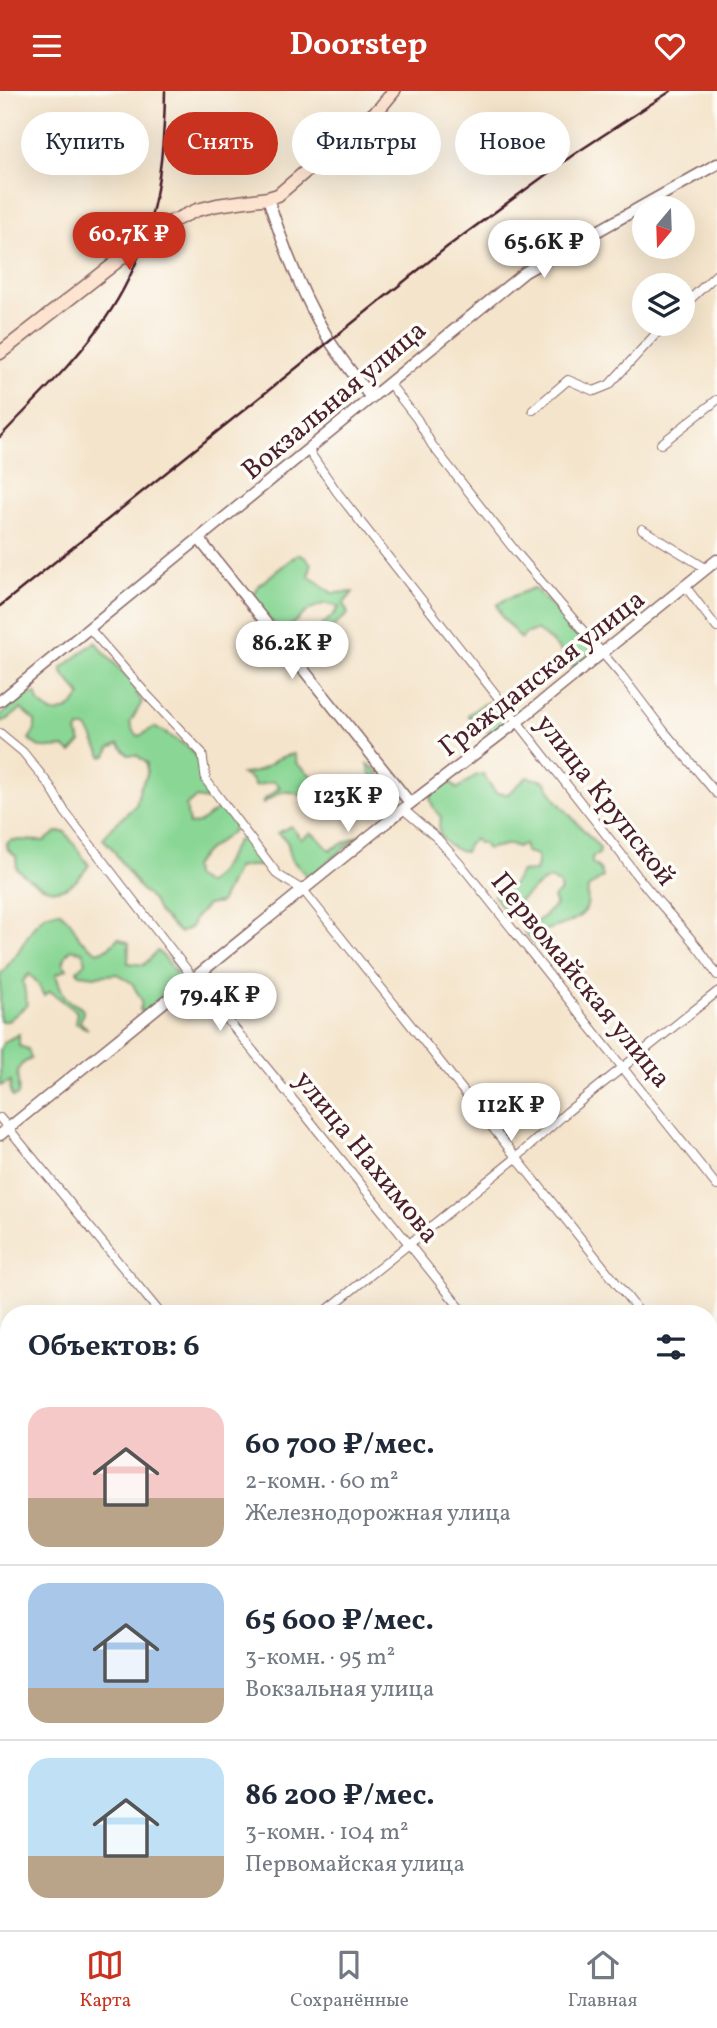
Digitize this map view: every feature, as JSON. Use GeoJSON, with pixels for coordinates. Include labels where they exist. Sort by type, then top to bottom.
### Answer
{"type":"FeatureCollection","features":[{"type":"Feature","properties":{"kind":"main road"},"geometry":{"type":"LineString","coordinates":[[0,353],[164,225],[197,210],[278,195],[380,108],[394,91]]}},
{"type":"Feature","properties":{"kind":"street","name":"Вокзальная улица"},"geometry":{"type":"LineString","coordinates":[[0,701],[525,272],[717,164]]}},
{"type":"Feature","properties":{"kind":"street"},"geometry":{"type":"LineString","coordinates":[[268,198],[311,305],[329,339],[371,398]]}},
{"type":"Feature","properties":{"kind":"street"},"geometry":{"type":"LineString","coordinates":[[695,295],[717,274]]}},
{"type":"Feature","properties":{"kind":"street"},"geometry":{"type":"LineString","coordinates":[[533,410],[568,380],[594,391],[609,385],[654,336]]}},
{"type":"Feature","properties":{"kind":"street"},"geometry":{"type":"LineString","coordinates":[[389,383],[417,419],[432,445],[508,541],[717,795]]}},
{"type":"Feature","properties":{"kind":"street"},"geometry":{"type":"LineString","coordinates":[[661,444],[717,400]]}},
{"type":"Feature","properties":{"kind":"street","name":"улица Крупской"},"geometry":{"type":"LineString","coordinates":[[308,450],[337,492],[644,886],[702,953],[717,975]]}},
{"type":"Feature","properties":{"kind":"street"},"geometry":{"type":"LineString","coordinates":[[642,529],[707,569]]}},
{"type":"Feature","properties":{"kind":"street","name":"Первомайская улица"},"geometry":{"type":"LineString","coordinates":[[199,539],[406,806],[467,871],[717,1186]]}},
{"type":"Feature","properties":{"kind":"street","name":"Гражданская улица"},"geometry":{"type":"LineString","coordinates":[[4,1132],[406,806],[518,721],[717,560]]}},
{"type":"Feature","properties":{"kind":"street"},"geometry":{"type":"LineString","coordinates":[[685,586],[717,628]]}},
{"type":"Feature","properties":{"kind":"street"},"geometry":{"type":"LineString","coordinates":[[89,628],[202,753],[206,780],[278,875],[304,891],[633,1305]]}},
{"type":"Feature","properties":{"kind":"street","name":"улица Нахимова"},"geometry":{"type":"LineString","coordinates":[[0,733],[23,752],[50,786],[65,812],[194,979],[458,1305]]}},
{"type":"Feature","properties":{"kind":"street"},"geometry":{"type":"LineString","coordinates":[[333,1305],[717,992]]}},
{"type":"Feature","properties":{"kind":"street"},"geometry":{"type":"LineString","coordinates":[[0,1118],[4,1132],[153,1305]]}},
{"type":"Feature","properties":{"kind":"green space"},"geometry":{"type":"Polygon","coordinates":[[[298,554],[311,564],[309,576],[332,593],[353,592],[344,603],[348,614],[316,637],[339,607],[325,603],[310,609],[283,632],[268,618],[253,597],[259,585],[298,554]]]}},
{"type":"Feature","properties":{"kind":"green space"},"geometry":{"type":"Polygon","coordinates":[[[534,588],[584,638],[592,654],[579,667],[571,665],[555,645],[536,630],[525,634],[521,639],[502,617],[497,605],[534,588]]]}},
{"type":"Feature","properties":{"kind":"green space"},"geometry":{"type":"Polygon","coordinates":[[[95,642],[136,687],[136,693],[142,702],[130,723],[133,731],[139,736],[155,727],[190,748],[198,760],[208,800],[195,798],[186,806],[189,825],[199,823],[222,806],[235,825],[231,833],[206,851],[193,866],[194,876],[207,884],[220,871],[237,841],[246,838],[262,861],[260,866],[237,868],[220,903],[207,905],[191,927],[180,933],[159,913],[153,901],[139,887],[103,839],[136,805],[147,775],[147,763],[136,755],[128,755],[119,744],[110,748],[103,757],[87,728],[79,728],[77,733],[81,742],[71,753],[64,747],[38,746],[29,739],[35,730],[35,721],[21,709],[0,722],[0,716],[27,694],[36,694],[38,702],[52,713],[72,706],[81,695],[62,673],[62,668],[95,642]]]}},
{"type":"Feature","properties":{"kind":"green space"},"geometry":{"type":"Polygon","coordinates":[[[491,701],[504,713],[506,721],[501,730],[493,735],[468,715],[491,701]]]}},
{"type":"Feature","properties":{"kind":"green space"},"geometry":{"type":"Polygon","coordinates":[[[294,754],[297,764],[323,785],[331,779],[352,787],[375,787],[368,764],[375,769],[394,796],[390,801],[367,796],[325,805],[294,793],[282,792],[262,804],[280,787],[274,781],[255,786],[252,780],[242,774],[257,771],[280,758],[294,754]]]}},
{"type":"Feature","properties":{"kind":"green space"},"geometry":{"type":"Polygon","coordinates":[[[483,774],[496,793],[508,794],[527,777],[545,781],[557,801],[600,848],[599,854],[592,857],[592,863],[600,869],[603,877],[588,888],[585,911],[566,923],[538,932],[541,937],[551,938],[552,943],[544,948],[533,943],[524,931],[556,905],[553,898],[561,891],[559,884],[550,879],[546,880],[518,901],[522,907],[519,916],[504,909],[494,895],[511,887],[521,872],[535,871],[537,855],[526,852],[524,844],[487,849],[474,839],[465,852],[449,845],[440,834],[441,817],[432,804],[430,794],[439,785],[450,781],[457,789],[475,776],[483,774]]]}},
{"type":"Feature","properties":{"kind":"green space"},"geometry":{"type":"Polygon","coordinates":[[[291,826],[301,839],[311,833],[330,850],[362,834],[308,878],[292,859],[286,840],[277,833],[291,826]]]}},
{"type":"Feature","properties":{"kind":"green space"},"geometry":{"type":"Polygon","coordinates":[[[57,832],[65,832],[89,865],[72,884],[55,890],[37,884],[17,869],[16,856],[8,850],[7,843],[12,840],[44,841],[57,832]]]}},
{"type":"Feature","properties":{"kind":"green space"},"geometry":{"type":"Polygon","coordinates":[[[59,911],[71,922],[80,939],[97,952],[107,949],[118,938],[129,943],[128,963],[144,965],[157,951],[175,973],[177,970],[168,954],[186,975],[144,1013],[140,1010],[142,1001],[132,983],[117,974],[80,974],[77,971],[86,962],[83,952],[71,949],[63,964],[67,969],[56,974],[64,995],[70,1002],[82,1008],[80,1022],[88,1029],[75,1023],[77,1012],[50,991],[44,996],[37,982],[29,974],[23,981],[27,1005],[8,1021],[0,1021],[0,975],[34,926],[45,915],[59,911]]]}},
{"type":"Feature","properties":{"kind":"green space"},"geometry":{"type":"Polygon","coordinates":[[[19,1034],[19,1046],[28,1049],[31,1059],[24,1062],[18,1070],[18,1095],[13,1097],[10,1091],[11,1081],[0,1086],[0,1050],[4,1042],[19,1034]]]}},
{"type":"Feature","properties":{"kind":"railway"},"geometry":{"type":"LineString","coordinates":[[0,437],[87,343],[116,302],[131,274],[143,245],[158,186],[165,91]]}},
{"type":"Feature","properties":{"kind":"railway"},"geometry":{"type":"LineString","coordinates":[[0,606],[447,247],[573,155],[671,91]]}}]}
